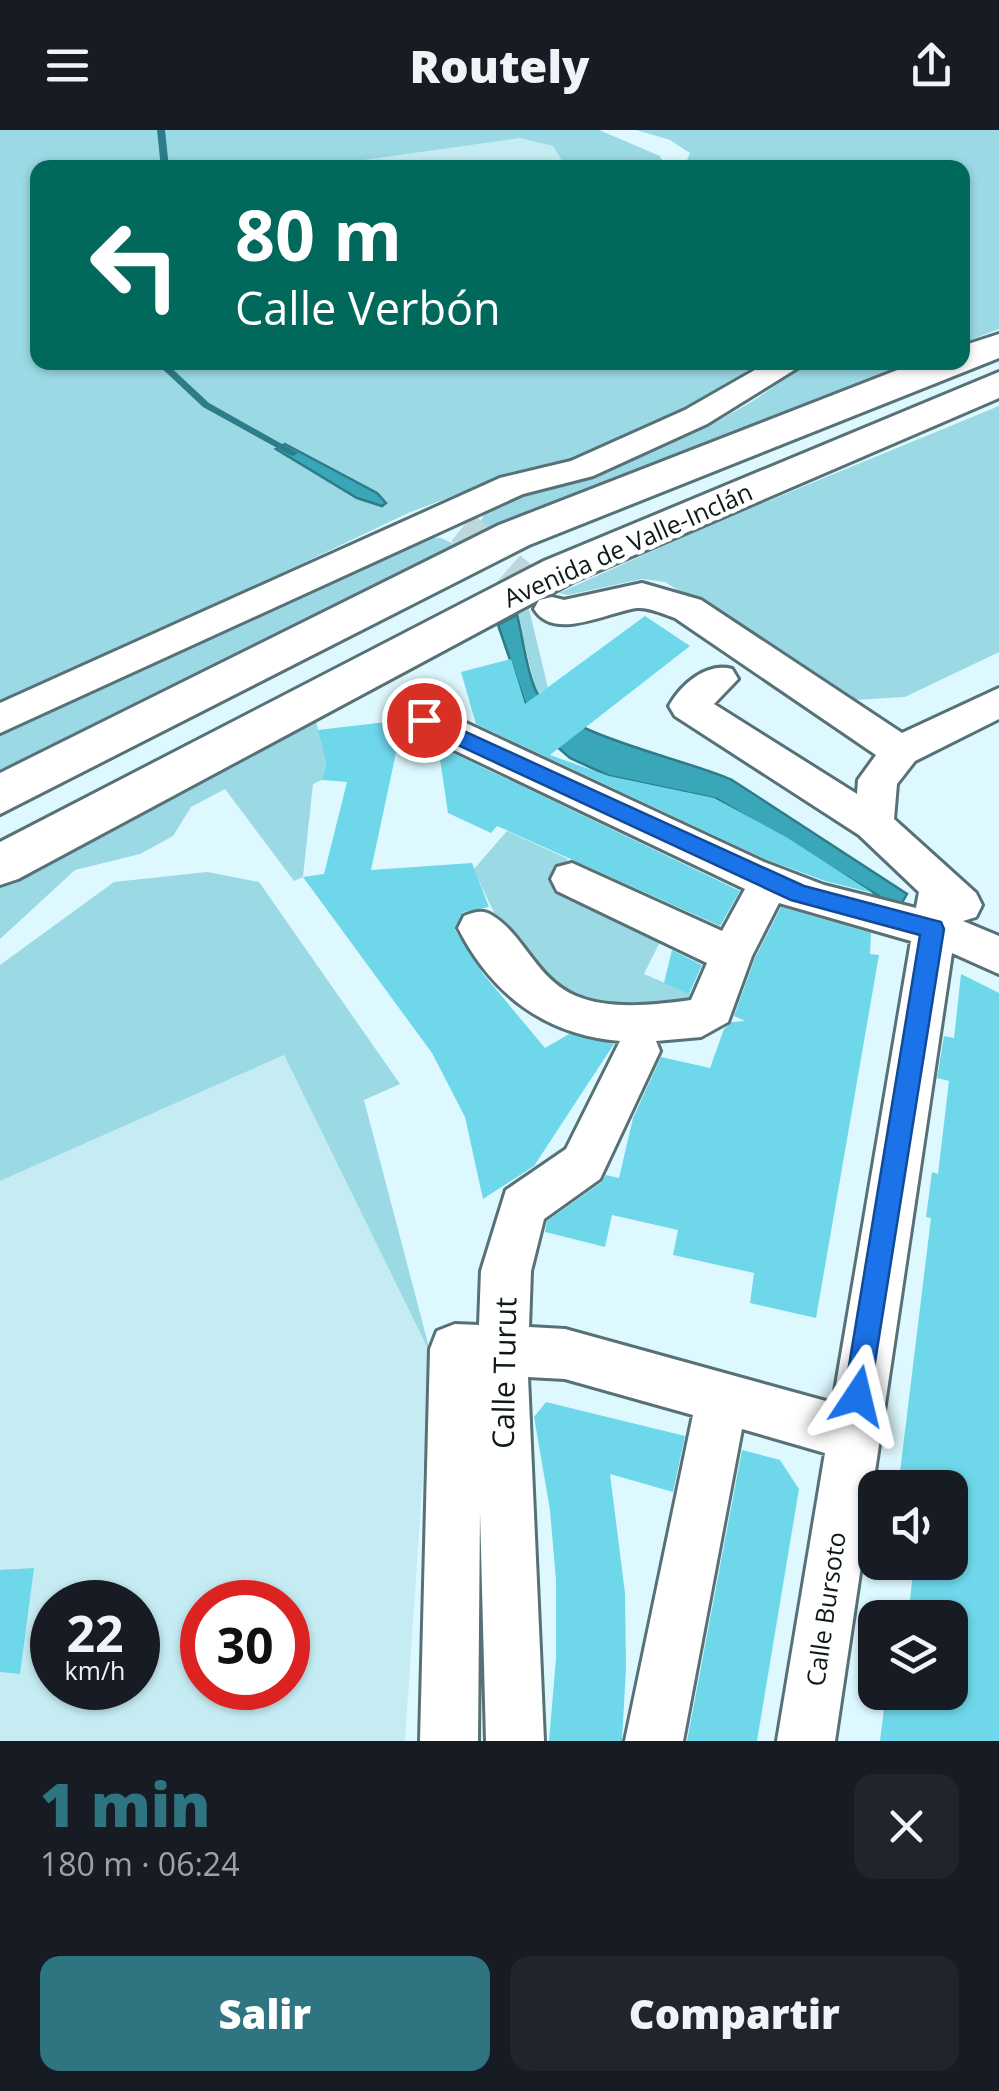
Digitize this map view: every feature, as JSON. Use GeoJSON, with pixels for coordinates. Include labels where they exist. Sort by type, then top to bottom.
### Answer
{"type":"FeatureCollection","features":[{"type":"Feature","properties":{"kind":"main road"},"geometry":{"type":"LineString","coordinates":[[970,356],[999,345]]}},
{"type":"Feature","properties":{"kind":"main road","name":"Avenida de Valle-Inclán"},"geometry":{"type":"LineString","coordinates":[[0,796],[514,535],[934,370]]}},
{"type":"Feature","properties":{"kind":"main road","name":"Avenida de Valle-Inclán"},"geometry":{"type":"LineString","coordinates":[[0,865],[559,572],[999,384]]}},
{"type":"Feature","properties":{"kind":"street"},"geometry":{"type":"LineString","coordinates":[[0,719],[453,522],[512,486],[580,469],[696,416],[778,370]]}},
{"type":"Feature","properties":{"kind":"street"},"geometry":{"type":"LineString","coordinates":[[552,610],[561,612],[642,596],[688,608],[856,725],[901,751]]}},
{"type":"Feature","properties":{"kind":"street"},"geometry":{"type":"LineString","coordinates":[[719,679],[688,706],[873,824],[937,907],[978,944],[999,956]]}},
{"type":"Feature","properties":{"kind":"street"},"geometry":{"type":"LineString","coordinates":[[873,824],[878,780],[901,751],[999,702]]}},
{"type":"Feature","properties":{"kind":"street"},"geometry":{"type":"LineString","coordinates":[[424,720],[799,894],[937,907],[999,941]]}},
{"type":"Feature","properties":{"kind":"street"},"geometry":{"type":"LineString","coordinates":[[572,879],[731,955]]}},
{"type":"Feature","properties":{"kind":"street"},"geometry":{"type":"LineString","coordinates":[[480,928],[546,1002],[572,1014],[604,1020],[648,1036],[701,1018],[712,1010],[731,955],[770,881]]}},
{"type":"Feature","properties":{"kind":"street","name":"Calle Bursoto"},"geometry":{"type":"LineString","coordinates":[[806,1741],[937,907]]}},
{"type":"Feature","properties":{"kind":"street","name":"Calle Turut"},"geometry":{"type":"LineString","coordinates":[[449,1741],[480,1348],[523,1206],[583,1164],[648,1036]]}},
{"type":"Feature","properties":{"kind":"street"},"geometry":{"type":"LineString","coordinates":[[480,1348],[565,1354],[852,1434]]}},
{"type":"Feature","properties":{"kind":"street","name":"Calle Turut"},"geometry":{"type":"LineString","coordinates":[[480,1348],[502,1388],[515,1741]]}},
{"type":"Feature","properties":{"kind":"street"},"geometry":{"type":"LineString","coordinates":[[654,1741],[722,1398]]}},
{"type":"Feature","properties":{"kind":"shaded area"},"geometry":{"type":"Polygon","coordinates":[[[0,130],[599,130],[660,156],[662,160],[562,160],[553,146],[520,138],[365,160],[30,160],[30,370],[762,370],[687,411],[577,458],[506,476],[408,513],[0,708],[0,130]]]}},
{"type":"Feature","properties":{"kind":"shaded area"},"geometry":{"type":"Polygon","coordinates":[[[636,130],[999,130],[999,329],[970,340],[970,160],[687,160],[690,153],[670,140],[636,130]]]}},
{"type":"Feature","properties":{"kind":"shaded area"},"geometry":{"type":"Polygon","coordinates":[[[520,138],[553,146],[562,160],[365,160],[520,138]]]}},
{"type":"Feature","properties":{"kind":"shaded area"},"geometry":{"type":"Polygon","coordinates":[[[799,370],[891,370],[489,534],[481,522],[487,511],[509,495],[582,476],[662,447],[748,404],[799,370]]]}},
{"type":"Feature","properties":{"kind":"shaded area"},"geometry":{"type":"Polygon","coordinates":[[[999,406],[999,652],[905,697],[854,700],[665,582],[642,579],[568,595],[559,593],[710,525],[999,406]]]}},
{"type":"Feature","properties":{"kind":"shaded area"},"geometry":{"type":"Polygon","coordinates":[[[285,444],[377,493],[386,503],[382,506],[357,498],[276,449],[285,444]]]}},
{"type":"Feature","properties":{"kind":"shaded area"},"geometry":{"type":"Polygon","coordinates":[[[417,537],[441,538],[461,547],[0,773],[0,733],[417,537]]]}},
{"type":"Feature","properties":{"kind":"shaded area"},"geometry":{"type":"Polygon","coordinates":[[[529,609],[548,688],[537,694],[517,615],[529,609]]]}},
{"type":"Feature","properties":{"kind":"shaded area"},"geometry":{"type":"Polygon","coordinates":[[[517,615],[536,691],[548,706],[595,733],[732,780],[907,894],[899,908],[717,799],[609,776],[570,758],[541,733],[525,703],[498,625],[517,615]]]}},
{"type":"Feature","properties":{"kind":"shaded area"},"geometry":{"type":"Polygon","coordinates":[[[315,717],[326,763],[322,780],[313,784],[303,877],[294,881],[225,789],[191,807],[173,836],[140,854],[75,870],[0,939],[0,880],[315,717]]]}},
{"type":"Feature","properties":{"kind":"shaded area"},"geometry":{"type":"Polygon","coordinates":[[[507,831],[568,859],[554,880],[662,938],[644,974],[700,998],[617,1003],[585,997],[557,985],[533,967],[512,942],[474,869],[507,831]]]}},
{"type":"Feature","properties":{"kind":"shaded area"},"geometry":{"type":"Polygon","coordinates":[[[207,872],[259,882],[400,1084],[364,1100],[431,1355],[284,1055],[0,1181],[0,965],[114,882],[207,872]]]}},
{"type":"Feature","properties":{"kind":"shaded area"},"geometry":{"type":"Polygon","coordinates":[[[284,1055],[431,1355],[405,1741],[0,1741],[0,1181],[284,1055]]]}},
{"type":"Feature","properties":{"kind":"building"},"geometry":{"type":"Polygon","coordinates":[[[645,616],[690,646],[550,755],[609,776],[714,798],[786,837],[873,893],[765,859],[476,724],[461,672],[511,659],[525,704],[645,616]]]}},
{"type":"Feature","properties":{"kind":"building"},"geometry":{"type":"Polygon","coordinates":[[[403,720],[371,870],[472,863],[489,907],[463,912],[455,930],[484,975],[545,1048],[569,1034],[614,1044],[534,1166],[483,1199],[465,1117],[432,1053],[303,877],[324,874],[347,782],[322,780],[326,763],[318,730],[403,720]]]}},
{"type":"Feature","properties":{"kind":"building"},"geometry":{"type":"Polygon","coordinates":[[[438,746],[740,891],[720,926],[497,826],[491,833],[448,813],[438,746]]]}},
{"type":"Feature","properties":{"kind":"building"},"geometry":{"type":"Polygon","coordinates":[[[781,907],[871,933],[870,954],[879,955],[816,1318],[750,1303],[754,1273],[673,1255],[678,1230],[612,1215],[605,1247],[545,1232],[547,1221],[602,1182],[606,1175],[619,1178],[633,1118],[661,1057],[710,1068],[724,1029],[732,1022],[745,1021],[734,1016],[755,958],[781,907]]]}},
{"type":"Feature","properties":{"kind":"building"},"geometry":{"type":"Polygon","coordinates":[[[672,950],[702,965],[689,994],[664,983],[672,950]]]}},
{"type":"Feature","properties":{"kind":"building"},"geometry":{"type":"Polygon","coordinates":[[[961,974],[999,993],[999,1741],[880,1741],[884,1710],[968,1710],[968,1600],[910,1600],[912,1580],[968,1580],[968,1470],[900,1470],[931,1218],[926,1217],[932,1172],[938,1174],[949,1081],[937,1078],[944,1036],[954,1038],[961,974]]]}},
{"type":"Feature","properties":{"kind":"building"},"geometry":{"type":"Polygon","coordinates":[[[546,1402],[685,1436],[673,1492],[610,1474],[625,1593],[622,1741],[549,1741],[556,1658],[556,1580],[550,1510],[534,1417],[546,1402]]]}},
{"type":"Feature","properties":{"kind":"building"},"geometry":{"type":"Polygon","coordinates":[[[742,1450],[780,1460],[799,1489],[757,1741],[687,1741],[742,1450]]]}},
{"type":"Feature","properties":{"kind":"building"},"geometry":{"type":"Polygon","coordinates":[[[34,1568],[20,1674],[0,1672],[0,1570],[34,1568]]]}},
{"type":"Feature","properties":{"kind":"waterway"},"geometry":{"type":"LineString","coordinates":[[161,130],[164,160]]}},
{"type":"Feature","properties":{"kind":"waterway"},"geometry":{"type":"LineString","coordinates":[[168,370],[206,405],[293,453]]}},
{"type":"Feature","properties":{"kind":"tunnel"},"geometry":{"type":"LineString","coordinates":[[461,529],[466,533]]}},
{"type":"Feature","properties":{"kind":"tunnel"},"geometry":{"type":"LineString","coordinates":[[463,531],[552,609]]}},
{"type":"Feature","properties":{"kind":"route"},"geometry":{"type":"LineString","coordinates":[[424,720],[799,894],[933,929],[858,1396]]}}]}
